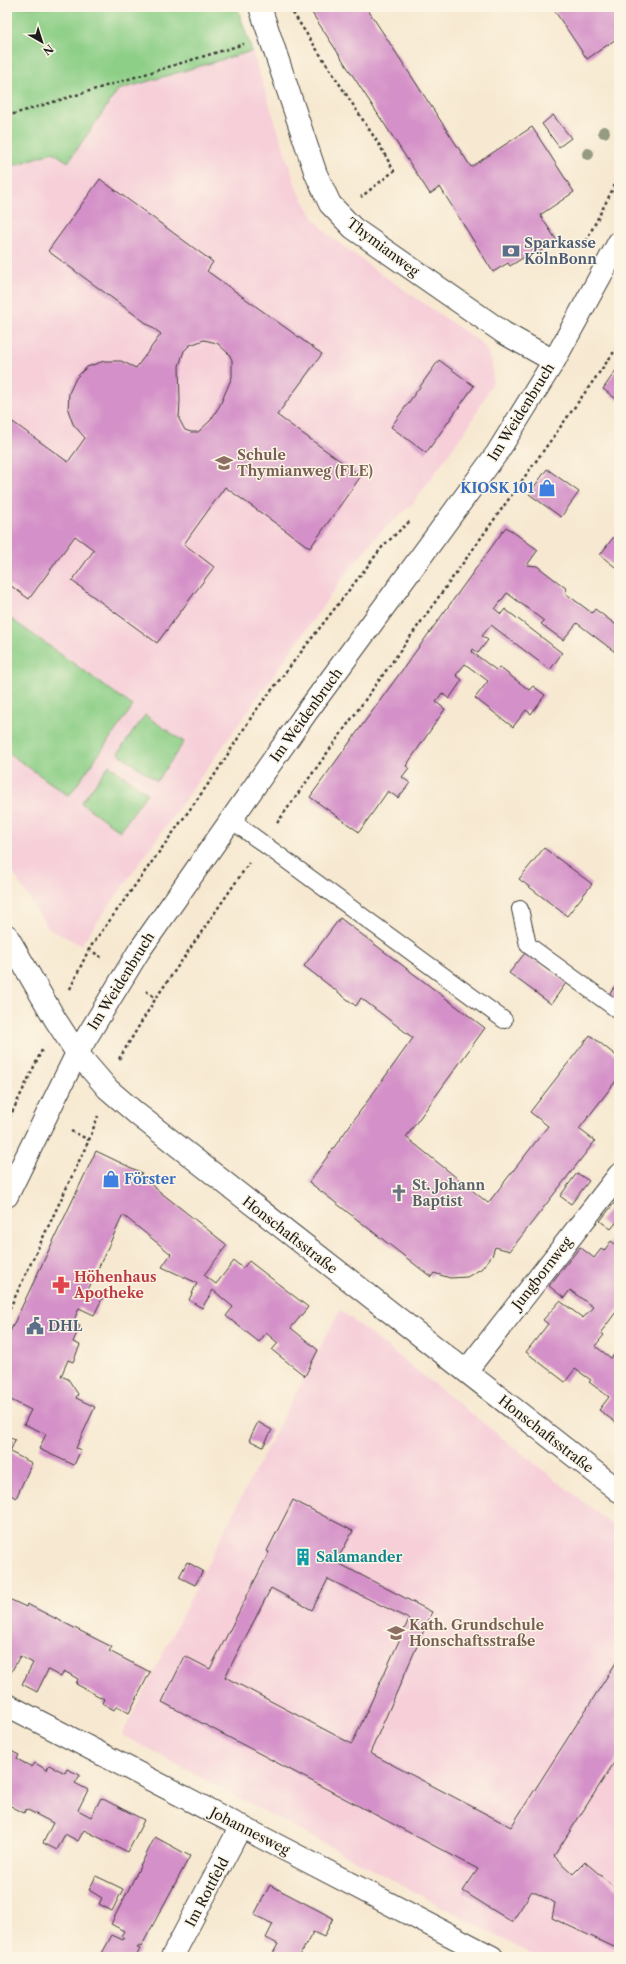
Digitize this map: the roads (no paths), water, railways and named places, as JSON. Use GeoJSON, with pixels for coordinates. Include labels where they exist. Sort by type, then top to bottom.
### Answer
{"type":"FeatureCollection","features":[{"type":"Feature","properties":{"kind":"street","name":"Thymianweg"},"geometry":{"type":"LineString","coordinates":[[260,7],[316,174],[330,204],[353,228],[504,333],[554,361]]}},
{"type":"Feature","properties":{"kind":"street","name":"Im Weidenbruch"},"geometry":{"type":"LineString","coordinates":[[7,1196],[91,1027],[139,951],[306,713],[497,453],[554,361],[619,242]]}},
{"type":"Feature","properties":{"kind":"street","name":"Honschaftsstraße"},"geometry":{"type":"LineString","coordinates":[[7,936],[55,1019],[78,1053],[108,1089],[143,1119],[619,1491]]}},
{"type":"Feature","properties":{"kind":"street","name":"Jungbornweg"},"geometry":{"type":"LineString","coordinates":[[466,1371],[619,1175]]}},
{"type":"Feature","properties":{"kind":"street","name":"Johannesweg"},"geometry":{"type":"LineString","coordinates":[[7,1705],[490,1956]]}},
{"type":"Feature","properties":{"kind":"street","name":"Im Rottfeld"},"geometry":{"type":"LineString","coordinates":[[172,1957],[241,1826]]}},
{"type":"Feature","properties":{"kind":"lane"},"geometry":{"type":"LineString","coordinates":[[231,820],[504,1020]]}},
{"type":"Feature","properties":{"kind":"lane"},"geometry":{"type":"LineString","coordinates":[[520,909],[528,945],[619,1011]]}},
{"type":"Feature","properties":{"kind":"place","name":"Sparkasse KölnBonn"},"geometry":{"type":"Point","coordinates":[511,251]}},
{"type":"Feature","properties":{"kind":"place","name":"Schule Thymianweg (FLE)"},"geometry":{"type":"Point","coordinates":[224,463]}},
{"type":"Feature","properties":{"kind":"place","name":"KIOSK 101"},"geometry":{"type":"Point","coordinates":[547,488]}},
{"type":"Feature","properties":{"kind":"place","name":"Förster"},"geometry":{"type":"Point","coordinates":[111,1179]}},
{"type":"Feature","properties":{"kind":"place","name":"St. Johann Baptist"},"geometry":{"type":"Point","coordinates":[399,1193]}},
{"type":"Feature","properties":{"kind":"place","name":"Höhenhaus Apotheke"},"geometry":{"type":"Point","coordinates":[61,1285]}},
{"type":"Feature","properties":{"kind":"place","name":"DHL"},"geometry":{"type":"Point","coordinates":[35,1326]}},
{"type":"Feature","properties":{"kind":"place","name":"Salamander"},"geometry":{"type":"Point","coordinates":[303,1557]}},
{"type":"Feature","properties":{"kind":"place","name":"Kath. Grundschule Honschaftsstraße"},"geometry":{"type":"Point","coordinates":[396,1633]}}]}
